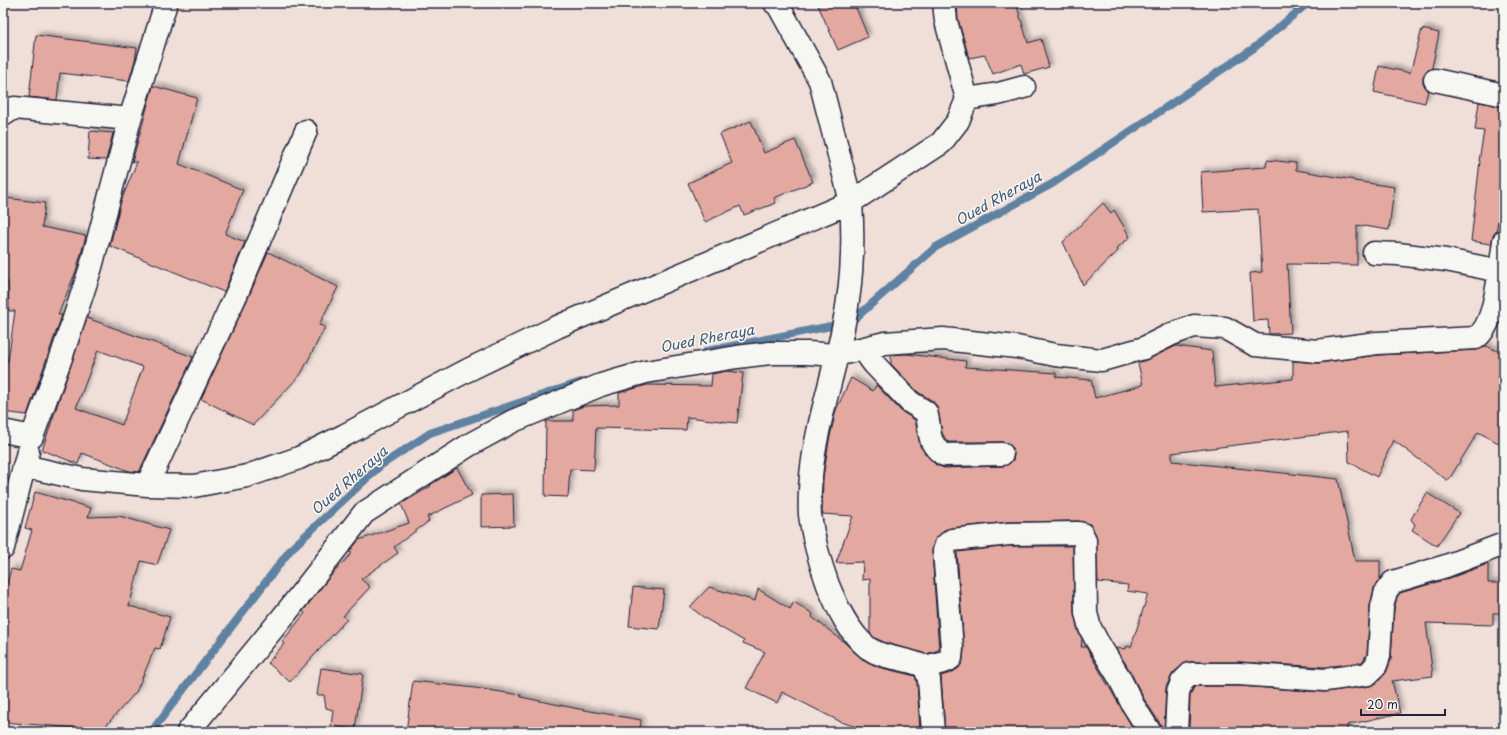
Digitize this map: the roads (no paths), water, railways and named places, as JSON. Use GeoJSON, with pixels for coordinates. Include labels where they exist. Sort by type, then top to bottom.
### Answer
{"type":"FeatureCollection","features":[{"type":"Feature","properties":{"kind":"street"},"geometry":{"type":"LineString","coordinates":[[3,548],[32,437],[62,355],[91,267],[130,119],[166,3]]}},
{"type":"Feature","properties":{"kind":"street"},"geometry":{"type":"LineString","coordinates":[[775,3],[778,5],[820,81],[850,202],[852,220],[851,279],[843,329],[814,450],[810,486],[810,515],[820,564],[836,605],[858,638],[869,648],[885,657],[914,663],[925,667],[947,661],[951,658],[952,648],[944,551],[946,545],[952,540],[1009,534],[1082,534],[1086,540],[1086,613],[1090,628],[1119,677],[1133,705],[1150,732]]}},
{"type":"Feature","properties":{"kind":"street"},"geometry":{"type":"LineString","coordinates":[[24,466],[82,479],[147,485],[194,486],[247,476],[299,458],[468,370],[557,326],[850,202],[941,143],[958,121],[967,99],[946,21],[944,3]]}},
{"type":"Feature","properties":{"kind":"street"},"geometry":{"type":"LineString","coordinates":[[1435,80],[1504,95]]}},
{"type":"Feature","properties":{"kind":"street"},"geometry":{"type":"LineString","coordinates":[[967,99],[998,94],[1024,87]]}},
{"type":"Feature","properties":{"kind":"street"},"geometry":{"type":"LineString","coordinates":[[3,115],[14,108],[130,119]]}},
{"type":"Feature","properties":{"kind":"street"},"geometry":{"type":"LineString","coordinates":[[147,485],[237,293],[306,131]]}},
{"type":"Feature","properties":{"kind":"street"},"geometry":{"type":"LineString","coordinates":[[188,732],[286,613],[364,513],[469,445],[513,421],[601,385],[646,372],[737,357],[764,354],[808,353],[836,355],[892,343],[943,339],[1017,347],[1055,355],[1102,360],[1144,348],[1172,334],[1194,326],[1225,328],[1255,345],[1317,350],[1377,343],[1476,338],[1485,327],[1493,309],[1502,272],[1504,241]]}},
{"type":"Feature","properties":{"kind":"street"},"geometry":{"type":"LineString","coordinates":[[1374,252],[1446,260],[1502,272]]}},
{"type":"Feature","properties":{"kind":"street"},"geometry":{"type":"LineString","coordinates":[[863,349],[874,364],[910,402],[926,412],[930,440],[944,455],[1002,454]]}},
{"type":"Feature","properties":{"kind":"street"},"geometry":{"type":"LineString","coordinates":[[3,431],[32,437]]}},
{"type":"Feature","properties":{"kind":"street"},"geometry":{"type":"LineString","coordinates":[[1176,732],[1178,692],[1182,682],[1190,674],[1239,674],[1325,680],[1368,674],[1376,665],[1378,660],[1382,607],[1386,591],[1394,582],[1446,566],[1504,544]]}},
{"type":"Feature","properties":{"kind":"street"},"geometry":{"type":"LineString","coordinates":[[925,667],[929,680],[933,732]]}},
{"type":"Feature","properties":{"kind":"waterway","name":"Oued Rheraya"},"geometry":{"type":"LineString","coordinates":[[707,351],[851,322],[936,247],[1052,184],[1254,48],[1308,3]]}},
{"type":"Feature","properties":{"kind":"waterway","name":"Oued Rheraya"},"geometry":{"type":"LineString","coordinates":[[151,732],[291,549],[380,466],[430,433],[581,382]]}}]}
